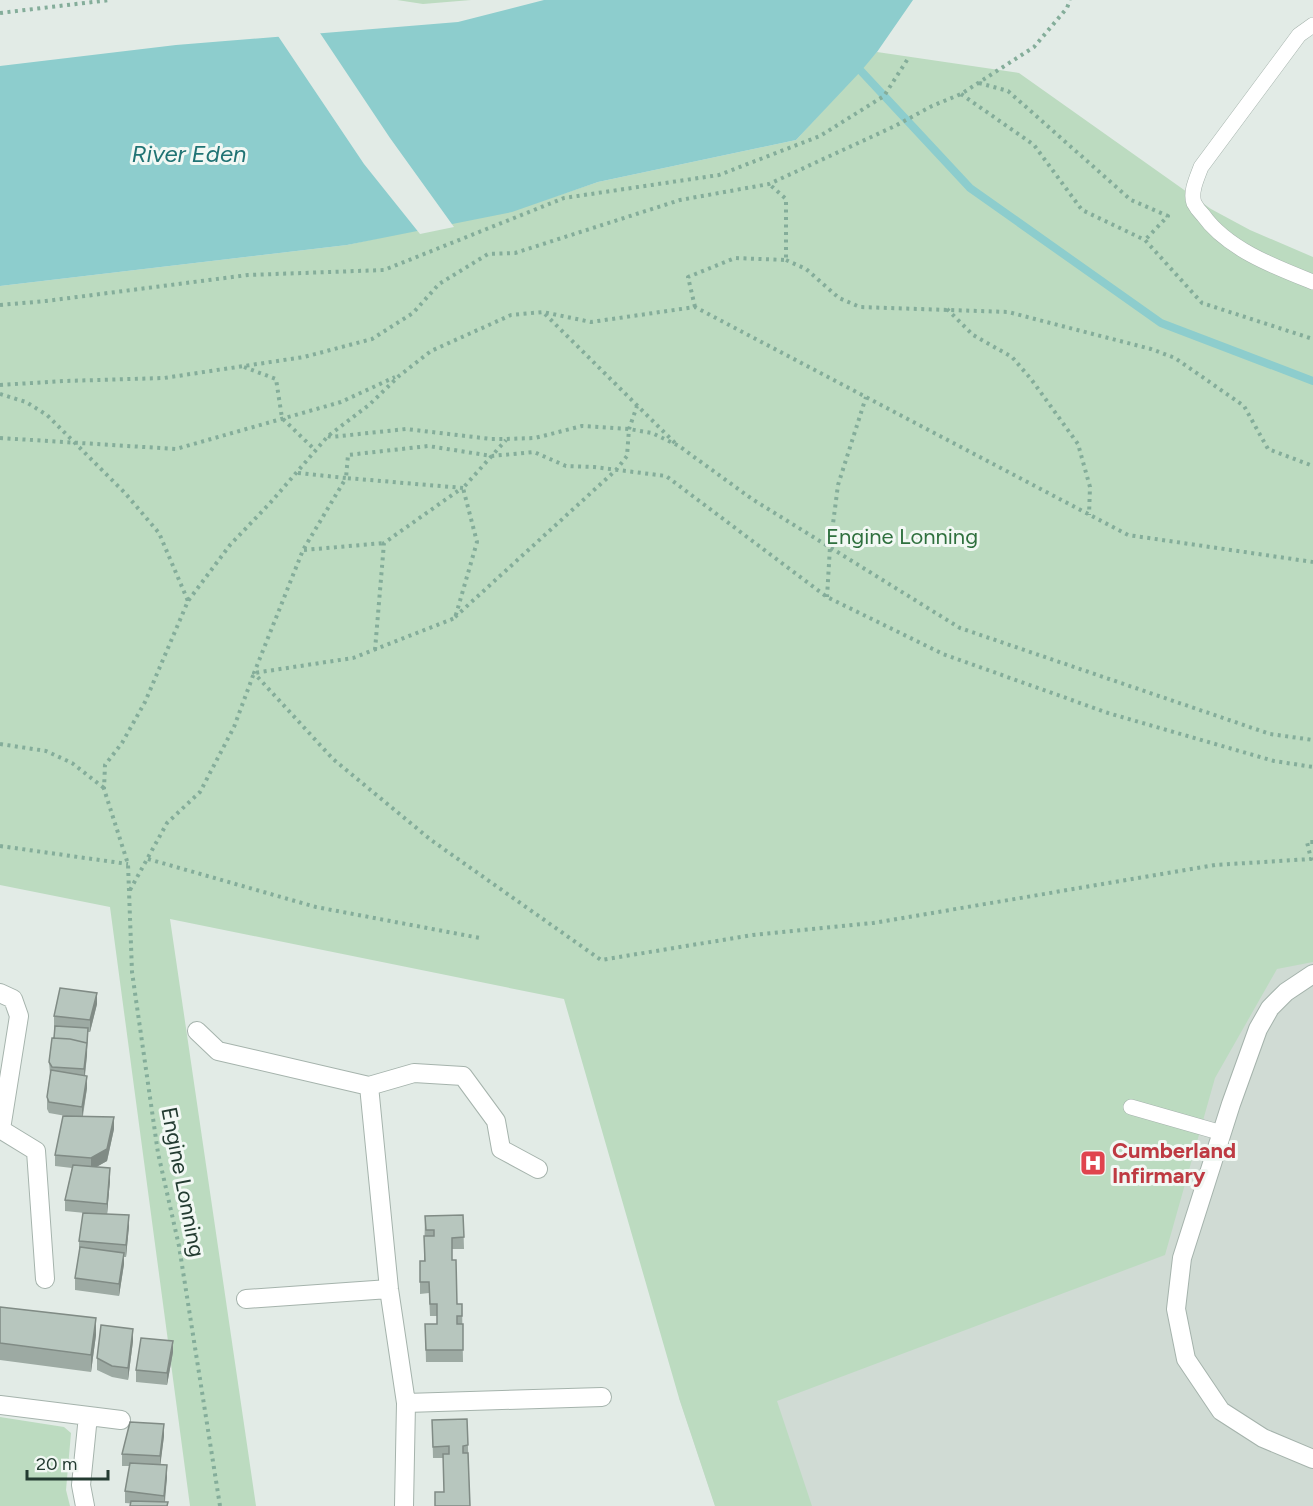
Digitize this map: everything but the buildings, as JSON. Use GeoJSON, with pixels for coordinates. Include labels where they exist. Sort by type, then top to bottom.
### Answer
{"type":"FeatureCollection","features":[{"type":"Feature","properties":{"kind":"street"},"geometry":{"type":"LineString","coordinates":[[1313,974],[1286,992],[1270,1008],[1258,1029],[1182,1258],[1176,1309],[1186,1359],[1221,1411],[1263,1438],[1313,1459]]}},
{"type":"Feature","properties":{"kind":"street"},"geometry":{"type":"LineString","coordinates":[[0,993],[13,999],[19,1016],[0,1129],[36,1151],[45,1279]]}},
{"type":"Feature","properties":{"kind":"street"},"geometry":{"type":"LineString","coordinates":[[197,1031],[218,1051],[369,1086],[414,1073],[463,1076],[496,1120],[501,1149],[538,1169]]}},
{"type":"Feature","properties":{"kind":"street"},"geometry":{"type":"LineString","coordinates":[[369,1086],[388,1289],[406,1403],[404,1506]]}},
{"type":"Feature","properties":{"kind":"street"},"geometry":{"type":"LineString","coordinates":[[246,1299],[388,1289]]}},
{"type":"Feature","properties":{"kind":"street"},"geometry":{"type":"LineString","coordinates":[[406,1403],[602,1396]]}},
{"type":"Feature","properties":{"kind":"street"},"geometry":{"type":"LineString","coordinates":[[0,1405],[121,1420]]}},
{"type":"Feature","properties":{"kind":"street"},"geometry":{"type":"LineString","coordinates":[[85,1506],[81,1485],[88,1416]]}},
{"type":"Feature","properties":{"kind":"lane"},"geometry":{"type":"LineString","coordinates":[[1313,25],[1299,35],[1278,63],[1201,167],[1194,185],[1194,203],[1210,225],[1240,248],[1280,269],[1313,282]]}},
{"type":"Feature","properties":{"kind":"lane"},"geometry":{"type":"LineString","coordinates":[[1131,1107],[1222,1133]]}},
{"type":"Feature","properties":{"kind":"path"},"geometry":{"type":"LineString","coordinates":[[0,13],[110,0]]}},
{"type":"Feature","properties":{"kind":"path"},"geometry":{"type":"LineString","coordinates":[[0,385],[164,378],[304,357],[372,339],[413,313],[439,284],[488,254],[515,253],[680,200],[769,184],[961,94],[1034,47],[1067,8],[1070,0]]}},
{"type":"Feature","properties":{"kind":"path"},"geometry":{"type":"LineString","coordinates":[[0,305],[248,275],[384,270],[564,198],[719,175],[820,136],[884,96],[909,57]]}},
{"type":"Feature","properties":{"kind":"path"},"geometry":{"type":"LineString","coordinates":[[978,82],[1008,91],[1131,200],[1168,216],[1144,240]]}},
{"type":"Feature","properties":{"kind":"path"},"geometry":{"type":"LineString","coordinates":[[961,94],[1034,145],[1082,210],[1144,240],[1202,303],[1313,339]]}},
{"type":"Feature","properties":{"kind":"path"},"geometry":{"type":"LineString","coordinates":[[769,184],[786,199],[786,260]]}},
{"type":"Feature","properties":{"kind":"path"},"geometry":{"type":"LineString","coordinates":[[695,307],[688,277],[735,258],[786,260],[806,268],[839,298],[860,307],[1008,312],[1150,349],[1175,358],[1244,406],[1268,449],[1313,466]]}},
{"type":"Feature","properties":{"kind":"path"},"geometry":{"type":"LineString","coordinates":[[104,789],[105,765],[122,743],[145,702],[188,601],[230,545],[328,436],[369,405],[399,376],[431,351],[511,315],[543,312],[591,322],[695,307],[1128,536],[1313,562]]}},
{"type":"Feature","properties":{"kind":"path"},"geometry":{"type":"LineString","coordinates":[[946,309],[973,335],[1012,357],[1031,379],[1078,444],[1090,487],[1089,515]]}},
{"type":"Feature","properties":{"kind":"path"},"geometry":{"type":"LineString","coordinates":[[543,312],[679,446],[752,499],[960,628],[1270,734],[1313,740]]}},
{"type":"Feature","properties":{"kind":"path"},"geometry":{"type":"LineString","coordinates":[[244,367],[276,379],[282,418],[315,450]]}},
{"type":"Feature","properties":{"kind":"path"},"geometry":{"type":"LineString","coordinates":[[0,438],[176,449],[341,402],[399,376]]}},
{"type":"Feature","properties":{"kind":"path"},"geometry":{"type":"LineString","coordinates":[[0,394],[26,402],[47,415],[124,493],[159,533],[188,601]]}},
{"type":"Feature","properties":{"kind":"path"},"geometry":{"type":"LineString","coordinates":[[827,597],[830,547],[838,485],[866,398]]}},
{"type":"Feature","properties":{"kind":"path"},"geometry":{"type":"LineString","coordinates":[[254,673],[353,658],[455,618],[616,470],[627,456],[629,429],[637,406]]}},
{"type":"Feature","properties":{"kind":"path"},"geometry":{"type":"LineString","coordinates":[[328,436],[406,429],[490,439],[535,438],[582,426],[652,433],[679,446]]}},
{"type":"Feature","properties":{"kind":"path"},"geometry":{"type":"LineString","coordinates":[[303,550],[384,543],[463,488],[507,439]]}},
{"type":"Feature","properties":{"kind":"path"},"geometry":{"type":"LineString","coordinates":[[130,891],[167,823],[200,792],[234,728],[303,550],[346,478],[348,455],[428,446],[492,456],[534,452],[566,466],[666,476],[827,597],[943,654],[1108,713],[1274,762],[1313,766]]}},
{"type":"Feature","properties":{"kind":"path"},"geometry":{"type":"LineString","coordinates":[[297,473],[463,488]]}},
{"type":"Feature","properties":{"kind":"path"},"geometry":{"type":"LineString","coordinates":[[455,618],[477,542],[463,488]]}},
{"type":"Feature","properties":{"kind":"path"},"geometry":{"type":"LineString","coordinates":[[375,650],[384,543]]}},
{"type":"Feature","properties":{"kind":"path"},"geometry":{"type":"LineString","coordinates":[[254,673],[333,759],[431,840],[601,960],[753,935],[873,923],[1215,866],[1311,859],[1307,842],[1313,842]]}},
{"type":"Feature","properties":{"kind":"path"},"geometry":{"type":"LineString","coordinates":[[0,744],[46,751],[72,763],[104,789]]}},
{"type":"Feature","properties":{"kind":"path","name":"Engine Lonning"},"geometry":{"type":"LineString","coordinates":[[104,789],[128,864],[132,972],[158,1153],[180,1246],[220,1506]]}},
{"type":"Feature","properties":{"kind":"path"},"geometry":{"type":"LineString","coordinates":[[0,846],[128,864]]}},
{"type":"Feature","properties":{"kind":"path"},"geometry":{"type":"LineString","coordinates":[[148,859],[316,907],[480,938]]}},
{"type":"Feature","properties":{"kind":"shaded area","name":"Cumberland Infirmary"},"geometry":{"type":"Polygon","coordinates":[[[1313,889],[1313,1506],[715,1506],[679,1398],[1313,889]]]}},
{"type":"Feature","properties":{"kind":"green space"},"geometry":{"type":"Polygon","coordinates":[[[397,0],[471,0],[423,4],[397,0]]]}},
{"type":"Feature","properties":{"kind":"green space","name":"Engine Lonning"},"geometry":{"type":"Polygon","coordinates":[[[877,52],[1019,73],[1211,209],[1250,230],[1313,257],[1313,962],[1277,969],[1215,1078],[1165,1255],[777,1401],[812,1506],[715,1506],[679,1398],[564,999],[170,919],[256,1506],[190,1506],[110,907],[0,885],[0,286],[347,245],[533,204],[598,182],[796,140],[877,52]]]}},
{"type":"Feature","properties":{"kind":"green space"},"geometry":{"type":"Polygon","coordinates":[[[0,1417],[64,1427],[71,1433],[66,1490],[70,1506],[0,1506],[0,1417]]]}},
{"type":"Feature","properties":{"kind":"water","name":"River Eden"},"geometry":{"type":"Polygon","coordinates":[[[544,0],[913,0],[877,52],[796,140],[598,182],[512,212],[347,245],[0,286],[0,66],[176,45],[458,22],[544,0]]]}},
{"type":"Feature","properties":{"kind":"pier"},"geometry":{"type":"Polygon","coordinates":[[[318,30],[390,138],[454,227],[420,234],[364,164],[276,33],[318,30]]]}},
{"type":"Feature","properties":{"kind":"waterway"},"geometry":{"type":"LineString","coordinates":[[861,71],[970,188],[1161,323],[1313,381]]}},
{"type":"Feature","properties":{"kind":"place","name":"Cumberland Infirmary"},"geometry":{"type":"Point","coordinates":[1093,1163]}}]}
